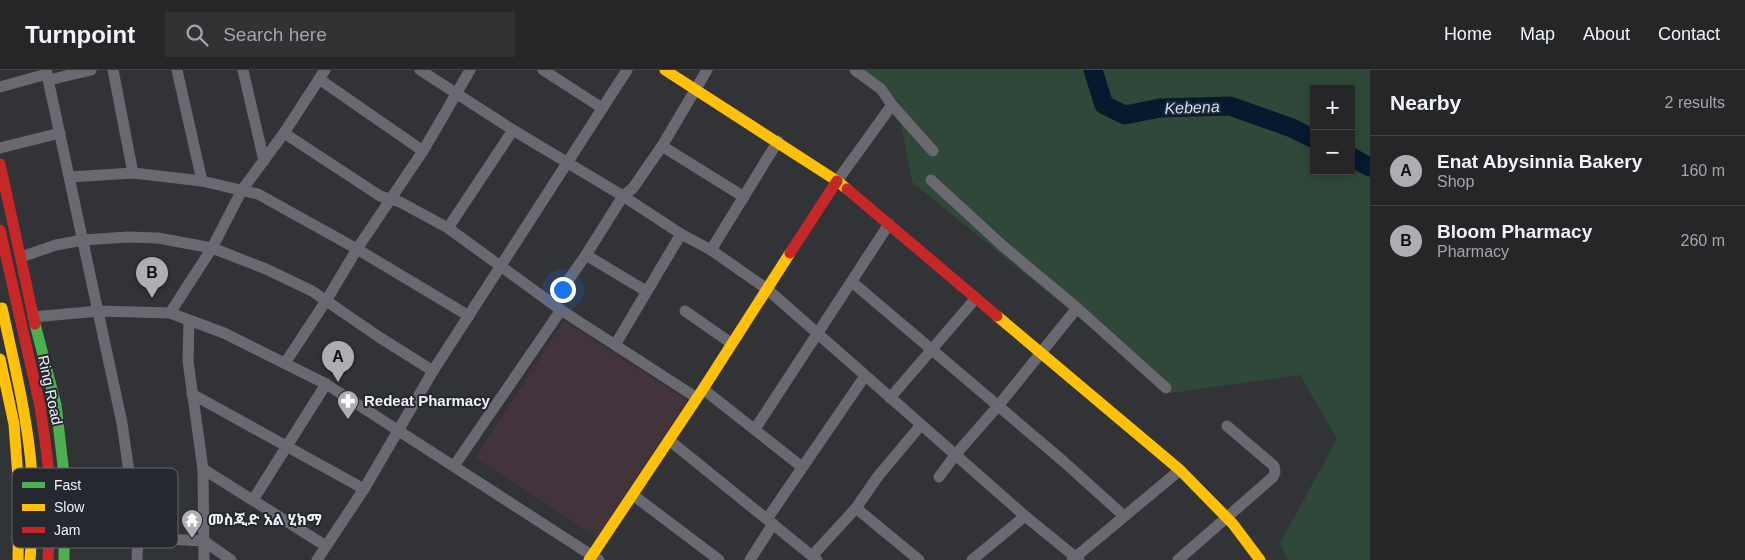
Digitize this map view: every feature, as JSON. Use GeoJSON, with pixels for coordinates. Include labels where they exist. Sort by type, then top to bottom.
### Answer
{"type":"FeatureCollection","features":[{"type":"Feature","properties":{"kind":"main road"},"geometry":{"type":"LineString","coordinates":[[665,70],[837,180],[1180,470],[1252,546],[1260,560]]}},
{"type":"Feature","properties":{"kind":"main road"},"geometry":{"type":"LineString","coordinates":[[0,164],[34,317],[56,405],[63,468]]}},
{"type":"Feature","properties":{"kind":"main road"},"geometry":{"type":"LineString","coordinates":[[594,558],[633,494],[837,180]]}},
{"type":"Feature","properties":{"kind":"main road","name":"Ring Road"},"geometry":{"type":"LineString","coordinates":[[0,230],[40,406],[48,468]]}},
{"type":"Feature","properties":{"kind":"main road","name":"Ring Road"},"geometry":{"type":"LineString","coordinates":[[0,298],[23,408],[31,468]]}},
{"type":"Feature","properties":{"kind":"main road"},"geometry":{"type":"LineString","coordinates":[[0,359],[14,424],[17,468]]}},
{"type":"Feature","properties":{"kind":"street"},"geometry":{"type":"LineString","coordinates":[[0,86],[48,75],[91,70]]}},
{"type":"Feature","properties":{"kind":"street"},"geometry":{"type":"LineString","coordinates":[[113,70],[133,173]]}},
{"type":"Feature","properties":{"kind":"street"},"geometry":{"type":"LineString","coordinates":[[177,70],[202,181]]}},
{"type":"Feature","properties":{"kind":"street"},"geometry":{"type":"LineString","coordinates":[[243,70],[264,161]]}},
{"type":"Feature","properties":{"kind":"street"},"geometry":{"type":"LineString","coordinates":[[420,70],[681,234],[711,250],[767,289],[1076,559],[1180,470]]}},
{"type":"Feature","properties":{"kind":"street"},"geometry":{"type":"LineString","coordinates":[[285,363],[422,151],[470,70]]}},
{"type":"Feature","properties":{"kind":"street"},"geometry":{"type":"LineString","coordinates":[[543,70],[602,108]]}},
{"type":"Feature","properties":{"kind":"street"},"geometry":{"type":"LineString","coordinates":[[317,560],[364,489],[433,371],[627,70]]}},
{"type":"Feature","properties":{"kind":"street"},"geometry":{"type":"LineString","coordinates":[[454,466],[556,307],[623,196],[633,188],[662,146],[707,70]]}},
{"type":"Feature","properties":{"kind":"street"},"geometry":{"type":"LineString","coordinates":[[855,70],[881,90],[933,152]]}},
{"type":"Feature","properties":{"kind":"street"},"geometry":{"type":"LineString","coordinates":[[48,75],[122,423],[128,468]]}},
{"type":"Feature","properties":{"kind":"street"},"geometry":{"type":"LineString","coordinates":[[170,313],[212,248],[242,190],[284,133],[322,75],[422,151]]}},
{"type":"Feature","properties":{"kind":"street"},"geometry":{"type":"LineString","coordinates":[[837,180],[892,105]]}},
{"type":"Feature","properties":{"kind":"street"},"geometry":{"type":"LineString","coordinates":[[448,228],[513,130]]}},
{"type":"Feature","properties":{"kind":"street"},"geometry":{"type":"LineString","coordinates":[[0,148],[60,133]]}},
{"type":"Feature","properties":{"kind":"street"},"geometry":{"type":"LineString","coordinates":[[284,133],[380,196],[400,202],[448,228],[556,307],[615,344],[700,393],[755,429],[802,467]]}},
{"type":"Feature","properties":{"kind":"street"},"geometry":{"type":"LineString","coordinates":[[711,250],[778,142]]}},
{"type":"Feature","properties":{"kind":"street"},"geometry":{"type":"LineString","coordinates":[[662,146],[744,197]]}},
{"type":"Feature","properties":{"kind":"street"},"geometry":{"type":"LineString","coordinates":[[70,177],[133,173],[202,181],[258,194],[357,249],[469,316]]}},
{"type":"Feature","properties":{"kind":"street"},"geometry":{"type":"LineString","coordinates":[[931,180],[1004,247],[1077,308],[1166,388]]}},
{"type":"Feature","properties":{"kind":"street"},"geometry":{"type":"LineString","coordinates":[[755,429],[889,224]]}},
{"type":"Feature","properties":{"kind":"street"},"geometry":{"type":"LineString","coordinates":[[615,344],[681,234]]}},
{"type":"Feature","properties":{"kind":"street"},"geometry":{"type":"LineString","coordinates":[[21,256],[56,245],[83,240],[128,237],[158,238],[212,248],[266,269],[312,291],[433,371]]}},
{"type":"Feature","properties":{"kind":"street"},"geometry":{"type":"LineString","coordinates":[[586,255],[646,291]]}},
{"type":"Feature","properties":{"kind":"street"},"geometry":{"type":"LineString","coordinates":[[852,282],[1124,516]]}},
{"type":"Feature","properties":{"kind":"street"},"geometry":{"type":"LineString","coordinates":[[890,398],[976,298]]}},
{"type":"Feature","properties":{"kind":"street"},"geometry":{"type":"LineString","coordinates":[[939,477],[1077,308]]}},
{"type":"Feature","properties":{"kind":"street"},"geometry":{"type":"LineString","coordinates":[[34,317],[98,311],[170,313],[224,333],[326,384],[594,558]]}},
{"type":"Feature","properties":{"kind":"street"},"geometry":{"type":"LineString","coordinates":[[685,312],[731,343]]}},
{"type":"Feature","properties":{"kind":"street"},"geometry":{"type":"LineString","coordinates":[[190,320],[188,361],[202,469],[204,560]]}},
{"type":"Feature","properties":{"kind":"street"},"geometry":{"type":"LineString","coordinates":[[750,560],[770,521],[802,467],[865,376]]}},
{"type":"Feature","properties":{"kind":"street"},"geometry":{"type":"LineString","coordinates":[[253,500],[326,384]]}},
{"type":"Feature","properties":{"kind":"street"},"geometry":{"type":"LineString","coordinates":[[192,394],[364,489]]}},
{"type":"Feature","properties":{"kind":"street"},"geometry":{"type":"LineString","coordinates":[[669,440],[814,558],[921,425]]}},
{"type":"Feature","properties":{"kind":"street"},"geometry":{"type":"LineString","coordinates":[[1178,560],[1273,477],[1275,472],[1274,466],[1227,426]]}},
{"type":"Feature","properties":{"kind":"street"},"geometry":{"type":"LineString","coordinates":[[202,469],[326,546]]}},
{"type":"Feature","properties":{"kind":"street"},"geometry":{"type":"LineString","coordinates":[[633,494],[719,560]]}},
{"type":"Feature","properties":{"kind":"street"},"geometry":{"type":"LineString","coordinates":[[856,508],[918,560]]}},
{"type":"Feature","properties":{"kind":"street"},"geometry":{"type":"LineString","coordinates":[[972,560],[1025,516]]}},
{"type":"Feature","properties":{"kind":"street"},"geometry":{"type":"LineString","coordinates":[[178,540],[204,541],[231,560]]}},
{"type":"Feature","properties":{"kind":"shaded area"},"geometry":{"type":"Polygon","coordinates":[[[564,321],[687,400],[597,537],[475,458],[564,321]]]}},
{"type":"Feature","properties":{"kind":"green space"},"geometry":{"type":"Polygon","coordinates":[[[850,70],[1370,70],[1370,560],[1288,560],[1280,543],[1337,439],[1300,375],[1171,393],[912,182],[897,101],[850,70]]]}},
{"type":"Feature","properties":{"kind":"waterway","name":"Kebena"},"geometry":{"type":"LineString","coordinates":[[1093,70],[1104,105],[1125,115],[1160,108],[1230,106],[1292,128],[1310,137]]}},
{"type":"Feature","properties":{"kind":"waterway","name":"Kebena"},"geometry":{"type":"LineString","coordinates":[[1355,159],[1370,167]]}},
{"type":"Feature","properties":{"kind":"traffic: fast"},"geometry":{"type":"LineString","coordinates":[[35,324],[56,405],[63,468]]}},
{"type":"Feature","properties":{"kind":"traffic: fast"},"geometry":{"type":"LineString","coordinates":[[64,548],[64,560]]}},
{"type":"Feature","properties":{"kind":"traffic: slow"},"geometry":{"type":"LineString","coordinates":[[665,70],[847,189]]}},
{"type":"Feature","properties":{"kind":"traffic: slow"},"geometry":{"type":"LineString","coordinates":[[589,560],[703,389],[790,253]]}},
{"type":"Feature","properties":{"kind":"traffic: slow"},"geometry":{"type":"LineString","coordinates":[[2,308],[20,391],[31,468]]}},
{"type":"Feature","properties":{"kind":"traffic: slow"},"geometry":{"type":"LineString","coordinates":[[997,316],[1180,470],[1233,524],[1260,560]]}},
{"type":"Feature","properties":{"kind":"traffic: slow"},"geometry":{"type":"LineString","coordinates":[[0,359],[14,424],[17,468]]}},
{"type":"Feature","properties":{"kind":"traffic: slow"},"geometry":{"type":"LineString","coordinates":[[18,548],[18,560]]}},
{"type":"Feature","properties":{"kind":"traffic: slow"},"geometry":{"type":"LineString","coordinates":[[30,560],[31,548]]}},
{"type":"Feature","properties":{"kind":"traffic: jam"},"geometry":{"type":"LineString","coordinates":[[0,164],[35,324]]}},
{"type":"Feature","properties":{"kind":"traffic: jam"},"geometry":{"type":"LineString","coordinates":[[790,253],[837,181]]}},
{"type":"Feature","properties":{"kind":"traffic: jam"},"geometry":{"type":"LineString","coordinates":[[847,189],[997,316]]}},
{"type":"Feature","properties":{"kind":"traffic: jam"},"geometry":{"type":"LineString","coordinates":[[0,230],[40,406],[48,468]]}},
{"type":"Feature","properties":{"kind":"traffic: jam"},"geometry":{"type":"LineString","coordinates":[[48,560],[49,548]]}},
{"type":"Feature","properties":{"kind":"place","name":"Bloom Pharmacy"},"geometry":{"type":"Point","coordinates":[152,298]}},
{"type":"Feature","properties":{"kind":"place","name":"Enat Abysinnia Bakery"},"geometry":{"type":"Point","coordinates":[338,382]}},
{"type":"Feature","properties":{"kind":"place","name":"Redeat Pharmacy"},"geometry":{"type":"Point","coordinates":[348,420]}},
{"type":"Feature","properties":{"kind":"place","name":"መስጂድ አል ሂክማ"},"geometry":{"type":"Point","coordinates":[192,539]}}]}
